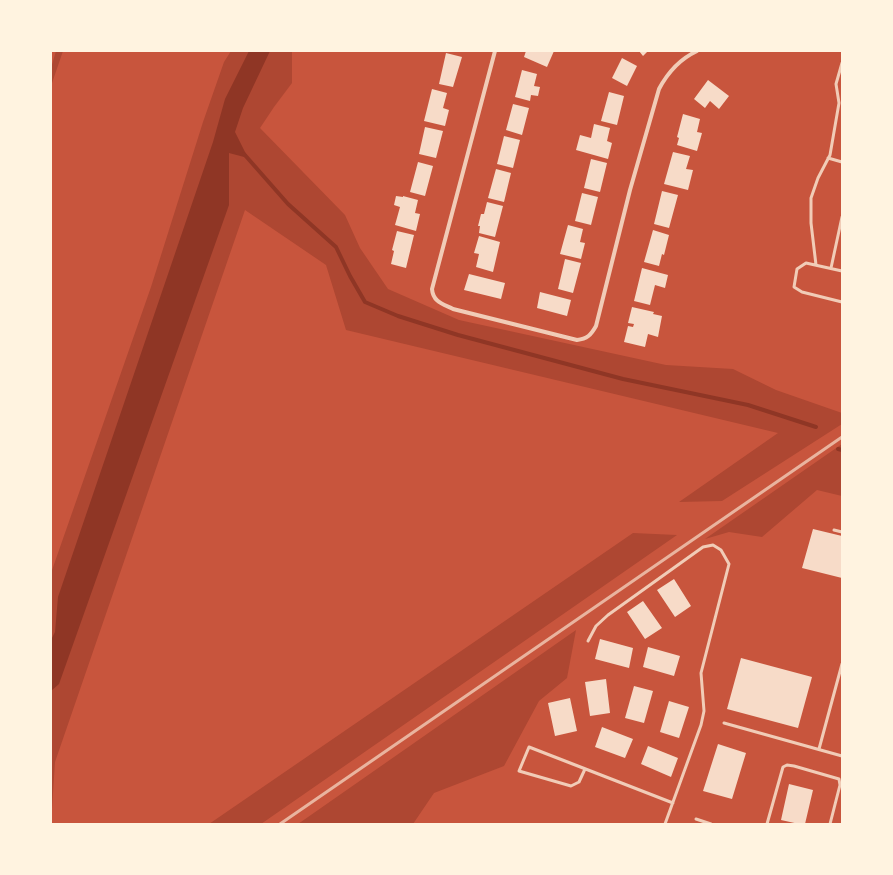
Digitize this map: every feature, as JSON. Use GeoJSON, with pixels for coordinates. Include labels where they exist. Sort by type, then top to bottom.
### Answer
{"type":"FeatureCollection","features":[{"type":"Feature","properties":{"kind":"street"},"geometry":{"type":"LineString","coordinates":[[495,51],[432,289],[433,295],[436,300],[453,309],[577,340],[585,339],[592,334],[596,326],[632,184],[659,88],[664,79],[680,61],[698,51]]}},
{"type":"Feature","properties":{"kind":"lane"},"geometry":{"type":"LineString","coordinates":[[816,265],[810,223],[811,198],[818,178],[828,158],[839,104],[836,84],[842,63]]}},
{"type":"Feature","properties":{"kind":"lane"},"geometry":{"type":"LineString","coordinates":[[828,158],[842,162]]}},
{"type":"Feature","properties":{"kind":"lane"},"geometry":{"type":"LineString","coordinates":[[831,268],[842,217]]}},
{"type":"Feature","properties":{"kind":"lane"},"geometry":{"type":"LineString","coordinates":[[842,271],[806,263],[798,269],[794,287],[802,292],[842,302]]}},
{"type":"Feature","properties":{"kind":"lane"},"geometry":{"type":"LineString","coordinates":[[834,530],[842,532]]}},
{"type":"Feature","properties":{"kind":"lane"},"geometry":{"type":"LineString","coordinates":[[588,640],[596,626],[608,615],[703,547],[713,545],[721,550],[729,564],[701,673],[704,711],[701,725],[665,824]]}},
{"type":"Feature","properties":{"kind":"lane"},"geometry":{"type":"LineString","coordinates":[[819,749],[842,664]]}},
{"type":"Feature","properties":{"kind":"lane"},"geometry":{"type":"LineString","coordinates":[[724,723],[842,756]]}},
{"type":"Feature","properties":{"kind":"lane"},"geometry":{"type":"LineString","coordinates":[[585,769],[579,782],[571,786],[519,771],[529,747],[673,803]]}},
{"type":"Feature","properties":{"kind":"lane"},"geometry":{"type":"LineString","coordinates":[[767,824],[783,767],[787,765],[839,779],[840,785],[830,824]]}},
{"type":"Feature","properties":{"kind":"lane"},"geometry":{"type":"LineString","coordinates":[[696,819],[711,824]]}},
{"type":"Feature","properties":{"kind":"shaded area"},"geometry":{"type":"Polygon","coordinates":[[[56,51],[63,51],[51,86],[51,68],[56,51]]]}},
{"type":"Feature","properties":{"kind":"shaded area"},"geometry":{"type":"Polygon","coordinates":[[[231,51],[292,51],[292,83],[260,128],[345,215],[360,248],[388,289],[459,320],[666,365],[733,369],[776,390],[842,413],[842,424],[722,501],[679,502],[778,433],[346,330],[326,265],[245,210],[55,762],[51,824],[51,573],[151,287],[203,122],[224,62],[231,51]]]}},
{"type":"Feature","properties":{"kind":"shaded area"},"geometry":{"type":"Polygon","coordinates":[[[249,51],[270,51],[243,108],[235,132],[248,158],[229,153],[229,205],[59,684],[51,691],[51,640],[55,632],[58,597],[213,142],[225,99],[249,51]]]}},
{"type":"Feature","properties":{"kind":"shaded area"},"geometry":{"type":"Polygon","coordinates":[[[842,444],[842,496],[817,490],[762,537],[729,532],[705,539],[842,444]]]}},
{"type":"Feature","properties":{"kind":"shaded area"},"geometry":{"type":"Polygon","coordinates":[[[633,533],[677,535],[261,824],[209,824],[633,533]]]}},
{"type":"Feature","properties":{"kind":"shaded area"},"geometry":{"type":"Polygon","coordinates":[[[576,630],[567,678],[539,701],[504,766],[434,793],[413,824],[298,824],[576,630]]]}},
{"type":"Feature","properties":{"kind":"building"},"geometry":{"type":"Polygon","coordinates":[[[526,51],[554,51],[547,67],[524,57],[526,51]]]}},
{"type":"Feature","properties":{"kind":"building"},"geometry":{"type":"Polygon","coordinates":[[[639,51],[648,51],[643,56],[639,51]]]}},
{"type":"Feature","properties":{"kind":"building"},"geometry":{"type":"Polygon","coordinates":[[[446,53],[462,57],[453,87],[439,84],[446,53]]]}},
{"type":"Feature","properties":{"kind":"building"},"geometry":{"type":"Polygon","coordinates":[[[622,58],[637,66],[627,86],[612,78],[622,58]]]}},
{"type":"Feature","properties":{"kind":"building"},"geometry":{"type":"Polygon","coordinates":[[[522,70],[537,74],[534,86],[540,87],[538,96],[531,95],[530,101],[515,97],[522,70]]]}},
{"type":"Feature","properties":{"kind":"building"},"geometry":{"type":"Polygon","coordinates":[[[708,80],[729,96],[719,109],[710,101],[705,108],[694,99],[708,80]]]}},
{"type":"Feature","properties":{"kind":"building"},"geometry":{"type":"Polygon","coordinates":[[[432,89],[447,93],[443,108],[449,110],[445,126],[424,121],[432,89]]]}},
{"type":"Feature","properties":{"kind":"building"},"geometry":{"type":"Polygon","coordinates":[[[609,92],[624,96],[617,125],[601,121],[609,92]]]}},
{"type":"Feature","properties":{"kind":"building"},"geometry":{"type":"Polygon","coordinates":[[[513,104],[529,108],[522,135],[506,130],[513,104]]]}},
{"type":"Feature","properties":{"kind":"building"},"geometry":{"type":"Polygon","coordinates":[[[683,114],[700,119],[697,132],[702,133],[697,151],[677,145],[679,138],[677,137],[683,114]]]}},
{"type":"Feature","properties":{"kind":"building"},"geometry":{"type":"Polygon","coordinates":[[[594,124],[610,128],[607,141],[612,143],[608,159],[576,150],[580,135],[591,138],[594,124]]]}},
{"type":"Feature","properties":{"kind":"building"},"geometry":{"type":"Polygon","coordinates":[[[425,127],[443,131],[436,158],[419,154],[425,127]]]}},
{"type":"Feature","properties":{"kind":"building"},"geometry":{"type":"Polygon","coordinates":[[[504,136],[520,140],[513,168],[497,164],[504,136]]]}},
{"type":"Feature","properties":{"kind":"building"},"geometry":{"type":"Polygon","coordinates":[[[673,152],[690,156],[686,169],[693,170],[688,190],[664,184],[673,152]]]}},
{"type":"Feature","properties":{"kind":"building"},"geometry":{"type":"Polygon","coordinates":[[[591,159],[607,163],[600,192],[584,188],[591,159]]]}},
{"type":"Feature","properties":{"kind":"building"},"geometry":{"type":"Polygon","coordinates":[[[418,162],[433,166],[425,196],[410,192],[418,162]]]}},
{"type":"Feature","properties":{"kind":"building"},"geometry":{"type":"Polygon","coordinates":[[[496,169],[511,173],[504,202],[488,198],[496,169]]]}},
{"type":"Feature","properties":{"kind":"building"},"geometry":{"type":"Polygon","coordinates":[[[662,191],[678,195],[669,228],[654,224],[662,191]]]}},
{"type":"Feature","properties":{"kind":"building"},"geometry":{"type":"Polygon","coordinates":[[[582,193],[598,197],[591,225],[575,221],[582,193]]]}},
{"type":"Feature","properties":{"kind":"building"},"geometry":{"type":"Polygon","coordinates":[[[396,196],[403,196],[418,200],[415,213],[420,214],[416,231],[395,225],[400,207],[394,205],[396,196]]]}},
{"type":"Feature","properties":{"kind":"building"},"geometry":{"type":"Polygon","coordinates":[[[487,202],[503,206],[495,237],[479,233],[480,226],[478,226],[481,214],[484,214],[487,202]]]}},
{"type":"Feature","properties":{"kind":"building"},"geometry":{"type":"Polygon","coordinates":[[[568,225],[583,229],[580,242],[585,243],[581,259],[560,254],[568,225]]]}},
{"type":"Feature","properties":{"kind":"building"},"geometry":{"type":"Polygon","coordinates":[[[653,230],[669,235],[664,255],[662,254],[659,266],[644,262],[653,230]]]}},
{"type":"Feature","properties":{"kind":"building"},"geometry":{"type":"Polygon","coordinates":[[[397,231],[414,235],[406,268],[391,264],[394,251],[392,250],[397,231]]]}},
{"type":"Feature","properties":{"kind":"building"},"geometry":{"type":"Polygon","coordinates":[[[479,236],[500,242],[493,272],[476,267],[479,254],[474,253],[479,236]]]}},
{"type":"Feature","properties":{"kind":"building"},"geometry":{"type":"Polygon","coordinates":[[[565,259],[581,263],[573,293],[558,289],[565,259]]]}},
{"type":"Feature","properties":{"kind":"building"},"geometry":{"type":"Polygon","coordinates":[[[642,268],[668,275],[665,288],[655,285],[650,305],[634,301],[642,268]]]}},
{"type":"Feature","properties":{"kind":"building"},"geometry":{"type":"Polygon","coordinates":[[[469,274],[505,283],[501,299],[464,290],[469,274]]]}},
{"type":"Feature","properties":{"kind":"building"},"geometry":{"type":"Polygon","coordinates":[[[540,292],[571,300],[567,316],[537,308],[540,292]]]}},
{"type":"Feature","properties":{"kind":"building"},"geometry":{"type":"Polygon","coordinates":[[[632,307],[654,312],[653,314],[662,316],[658,337],[648,334],[645,347],[624,342],[628,326],[633,327],[634,324],[628,323],[632,307]]]}},
{"type":"Feature","properties":{"kind":"building"},"geometry":{"type":"Polygon","coordinates":[[[813,529],[842,536],[842,578],[802,568],[813,529]]]}},
{"type":"Feature","properties":{"kind":"building"},"geometry":{"type":"Polygon","coordinates":[[[674,579],[691,606],[675,617],[657,590],[674,579]]]}},
{"type":"Feature","properties":{"kind":"building"},"geometry":{"type":"Polygon","coordinates":[[[643,601],[662,628],[645,639],[627,612],[643,601]]]}},
{"type":"Feature","properties":{"kind":"building"},"geometry":{"type":"Polygon","coordinates":[[[600,639],[633,648],[629,668],[595,659],[600,639]]]}},
{"type":"Feature","properties":{"kind":"building"},"geometry":{"type":"Polygon","coordinates":[[[648,647],[680,656],[674,676],[643,667],[648,647]]]}},
{"type":"Feature","properties":{"kind":"building"},"geometry":{"type":"Polygon","coordinates":[[[741,658],[812,677],[798,728],[727,709],[741,658]]]}},
{"type":"Feature","properties":{"kind":"building"},"geometry":{"type":"Polygon","coordinates":[[[606,679],[610,713],[590,716],[585,682],[606,679]]]}},
{"type":"Feature","properties":{"kind":"building"},"geometry":{"type":"Polygon","coordinates":[[[634,686],[653,691],[644,723],[625,718],[634,686]]]}},
{"type":"Feature","properties":{"kind":"building"},"geometry":{"type":"Polygon","coordinates":[[[570,698],[577,731],[555,736],[548,703],[570,698]]]}},
{"type":"Feature","properties":{"kind":"building"},"geometry":{"type":"Polygon","coordinates":[[[669,701],[689,707],[679,738],[660,732],[669,701]]]}},
{"type":"Feature","properties":{"kind":"building"},"geometry":{"type":"Polygon","coordinates":[[[602,727],[633,739],[625,758],[595,747],[602,727]]]}},
{"type":"Feature","properties":{"kind":"building"},"geometry":{"type":"Polygon","coordinates":[[[718,744],[746,753],[732,799],[703,791],[718,744]]]}},
{"type":"Feature","properties":{"kind":"building"},"geometry":{"type":"Polygon","coordinates":[[[648,746],[678,758],[671,777],[641,764],[648,746]]]}},
{"type":"Feature","properties":{"kind":"building"},"geometry":{"type":"Polygon","coordinates":[[[789,784],[813,790],[805,824],[781,820],[789,784]]]}},
{"type":"Feature","properties":{"kind":"waterway"},"geometry":{"type":"LineString","coordinates":[[244,154],[288,204],[336,247],[365,302],[398,316],[458,335],[623,379],[748,405],[816,427]]}},
{"type":"Feature","properties":{"kind":"waterway"},"geometry":{"type":"LineString","coordinates":[[838,449],[842,450]]}},
{"type":"Feature","properties":{"kind":"railway"},"geometry":{"type":"LineString","coordinates":[[280,824],[842,437]]}}]}
